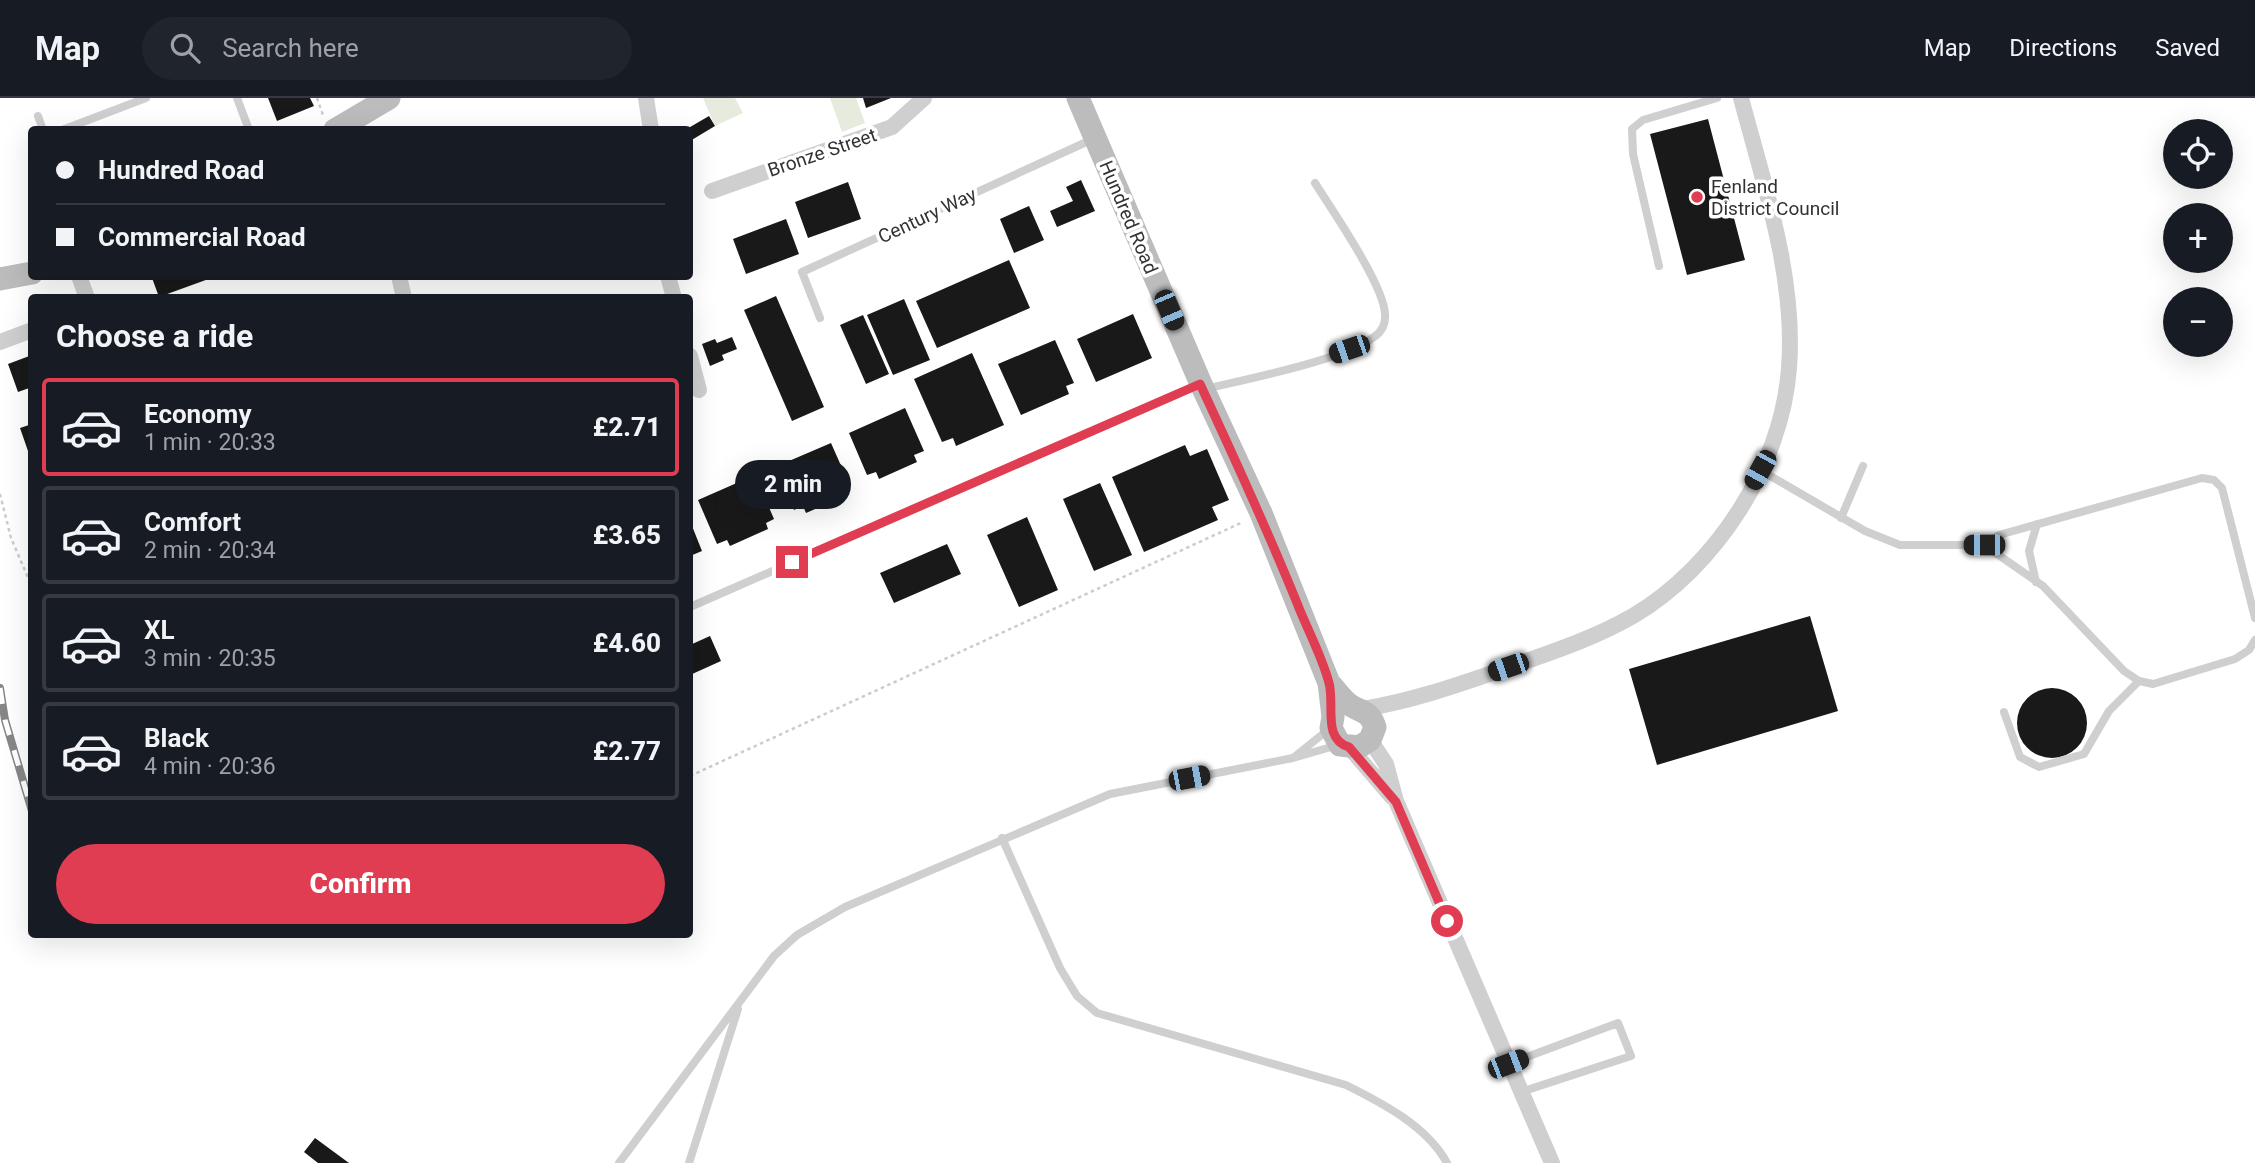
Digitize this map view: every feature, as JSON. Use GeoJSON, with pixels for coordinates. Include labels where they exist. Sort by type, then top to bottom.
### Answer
{"type":"FeatureCollection","features":[{"type":"Feature","properties":{"kind":"street"},"geometry":{"type":"LineString","coordinates":[[342,126],[390,98]]}},
{"type":"Feature","properties":{"kind":"street"},"geometry":{"type":"LineString","coordinates":[[646,98],[650,126]]}},
{"type":"Feature","properties":{"kind":"street","name":"Bronze Street"},"geometry":{"type":"LineString","coordinates":[[712,191],[892,127],[924,98]]}},
{"type":"Feature","properties":{"kind":"street","name":"Hundred Road"},"geometry":{"type":"LineString","coordinates":[[1078,98],[1202,387],[1261,513],[1329,683],[1352,727],[1386,764],[1396,802],[1552,1163]]}},
{"type":"Feature","properties":{"kind":"street"},"geometry":{"type":"LineString","coordinates":[[1352,727],[1409,702],[1583,642],[1634,615],[1673,587],[1731,523],[1760,470],[1779,424],[1789,369],[1788,303],[1775,226],[1741,98]]}},
{"type":"Feature","properties":{"kind":"street"},"geometry":{"type":"LineString","coordinates":[[0,279],[28,274]]}},
{"type":"Feature","properties":{"kind":"street"},"geometry":{"type":"LineString","coordinates":[[0,342],[28,332]]}},
{"type":"Feature","properties":{"kind":"street"},"geometry":{"type":"LineString","coordinates":[[693,367],[699,390]]}},
{"type":"Feature","properties":{"kind":"lane"},"geometry":{"type":"LineString","coordinates":[[72,126],[146,98]]}},
{"type":"Feature","properties":{"kind":"lane"},"geometry":{"type":"LineString","coordinates":[[237,98],[248,126]]}},
{"type":"Feature","properties":{"kind":"lane"},"geometry":{"type":"LineString","coordinates":[[1660,266],[1633,154],[1630,138],[1632,129],[1643,120],[1717,98]]}},
{"type":"Feature","properties":{"kind":"lane"},"geometry":{"type":"LineString","coordinates":[[38,116],[42,126]]}},
{"type":"Feature","properties":{"kind":"lane","name":"Century Way"},"geometry":{"type":"LineString","coordinates":[[820,318],[802,272],[1096,138]]}},
{"type":"Feature","properties":{"kind":"lane"},"geometry":{"type":"LineString","coordinates":[[693,606],[1202,387],[1353,347],[1376,337],[1384,326],[1385,314],[1376,287],[1315,183]]}},
{"type":"Feature","properties":{"kind":"lane"},"geometry":{"type":"LineString","coordinates":[[1841,517],[1863,466]]}},
{"type":"Feature","properties":{"kind":"lane"},"geometry":{"type":"LineString","coordinates":[[1760,470],[1865,531],[1900,545],[1984,545],[1999,536],[2037,524],[2202,478],[2214,480],[2222,488],[2255,618]]}},
{"type":"Feature","properties":{"kind":"lane"},"geometry":{"type":"LineString","coordinates":[[2036,582],[2029,551],[2037,524]]}},
{"type":"Feature","properties":{"kind":"lane"},"geometry":{"type":"LineString","coordinates":[[1984,545],[2036,582],[2124,671],[2139,681],[2153,684],[2235,659],[2249,650],[2255,640]]}},
{"type":"Feature","properties":{"kind":"lane"},"geometry":{"type":"LineString","coordinates":[[2004,712],[2020,757],[2039,767],[2084,754],[2109,711],[2139,681]]}},
{"type":"Feature","properties":{"kind":"lane"},"geometry":{"type":"LineString","coordinates":[[619,1163],[774,956],[797,936],[845,907],[1110,794],[1293,758],[1352,727]]}},
{"type":"Feature","properties":{"kind":"lane"},"geometry":{"type":"LineString","coordinates":[[1293,758],[1352,727]]}},
{"type":"Feature","properties":{"kind":"lane"},"geometry":{"type":"LineString","coordinates":[[1002,838],[1060,968],[1077,996],[1097,1013],[1346,1085],[1382,1103],[1411,1124],[1447,1163]]}},
{"type":"Feature","properties":{"kind":"lane"},"geometry":{"type":"LineString","coordinates":[[689,1163],[740,1001]]}},
{"type":"Feature","properties":{"kind":"lane"},"geometry":{"type":"LineString","coordinates":[[1508,1064],[1618,1023],[1631,1056],[1521,1092]]}},
{"type":"Feature","properties":{"kind":"path"},"geometry":{"type":"LineString","coordinates":[[0,494],[11,538],[28,578]]}},
{"type":"Feature","properties":{"kind":"path"},"geometry":{"type":"LineString","coordinates":[[693,775],[1261,513]]}},
{"type":"Feature","properties":{"kind":"shaded area"},"geometry":{"type":"Polygon","coordinates":[[[703,98],[735,98],[743,113],[715,126],[703,98]]]}},
{"type":"Feature","properties":{"kind":"shaded area"},"geometry":{"type":"Polygon","coordinates":[[[830,98],[856,98],[865,123],[842,132],[830,98]]]}},
{"type":"Feature","properties":{"kind":"building"},"geometry":{"type":"Polygon","coordinates":[[[268,98],[310,98],[314,106],[277,121],[268,98]]]}},
{"type":"Feature","properties":{"kind":"building"},"geometry":{"type":"Polygon","coordinates":[[[863,98],[891,98],[866,108],[863,98]]]}},
{"type":"Feature","properties":{"kind":"building"},"geometry":{"type":"Polygon","coordinates":[[[709,116],[715,126],[693,139],[692,126],[709,116]]]}},
{"type":"Feature","properties":{"kind":"building","name":"Fenland District Council"},"geometry":{"type":"Polygon","coordinates":[[[1708,119],[1745,260],[1687,275],[1650,134],[1708,119]]]}},
{"type":"Feature","properties":{"kind":"building"},"geometry":{"type":"Polygon","coordinates":[[[1081,180],[1095,211],[1057,227],[1050,211],[1073,201],[1066,187],[1081,180]]]}},
{"type":"Feature","properties":{"kind":"building"},"geometry":{"type":"Polygon","coordinates":[[[848,182],[861,219],[808,238],[795,202],[848,182]]]}},
{"type":"Feature","properties":{"kind":"building"},"geometry":{"type":"Polygon","coordinates":[[[1029,206],[1044,240],[1014,253],[1000,219],[1029,206]]]}},
{"type":"Feature","properties":{"kind":"building"},"geometry":{"type":"Polygon","coordinates":[[[786,219],[799,254],[746,274],[733,239],[786,219]]]}},
{"type":"Feature","properties":{"kind":"building"},"geometry":{"type":"Polygon","coordinates":[[[1009,260],[1030,308],[937,348],[916,301],[1009,260]]]}},
{"type":"Feature","properties":{"kind":"building"},"geometry":{"type":"Polygon","coordinates":[[[153,280],[206,280],[167,294],[158,294],[153,280]]]}},
{"type":"Feature","properties":{"kind":"building"},"geometry":{"type":"Polygon","coordinates":[[[776,296],[824,407],[792,421],[744,310],[776,296]]]}},
{"type":"Feature","properties":{"kind":"building"},"geometry":{"type":"Polygon","coordinates":[[[904,299],[930,360],[893,375],[867,315],[904,299]]]}},
{"type":"Feature","properties":{"kind":"building"},"geometry":{"type":"Polygon","coordinates":[[[1133,314],[1152,358],[1096,382],[1077,339],[1133,314]]]}},
{"type":"Feature","properties":{"kind":"building"},"geometry":{"type":"Polygon","coordinates":[[[863,315],[889,374],[866,384],[840,325],[863,315]]]}},
{"type":"Feature","properties":{"kind":"building"},"geometry":{"type":"Polygon","coordinates":[[[732,337],[737,349],[722,355],[724,360],[710,366],[702,344],[715,339],[717,343],[732,337]]]}},
{"type":"Feature","properties":{"kind":"building"},"geometry":{"type":"Polygon","coordinates":[[[1055,340],[1074,383],[1066,386],[1069,394],[1021,415],[998,364],[1055,340]]]}},
{"type":"Feature","properties":{"kind":"building"},"geometry":{"type":"Polygon","coordinates":[[[972,353],[1004,425],[956,446],[953,438],[942,442],[914,379],[972,353]]]}},
{"type":"Feature","properties":{"kind":"building"},"geometry":{"type":"Polygon","coordinates":[[[28,356],[28,388],[18,392],[8,364],[28,356]]]}},
{"type":"Feature","properties":{"kind":"building"},"geometry":{"type":"Polygon","coordinates":[[[905,408],[924,451],[914,455],[917,462],[879,479],[876,472],[867,475],[849,433],[905,408]]]}},
{"type":"Feature","properties":{"kind":"building"},"geometry":{"type":"Polygon","coordinates":[[[28,425],[28,451],[20,428],[28,425]]]}},
{"type":"Feature","properties":{"kind":"building"},"geometry":{"type":"Polygon","coordinates":[[[831,443],[850,486],[840,490],[843,497],[806,513],[803,506],[794,510],[775,467],[831,443]]]}},
{"type":"Feature","properties":{"kind":"building"},"geometry":{"type":"Polygon","coordinates":[[[1185,445],[1190,456],[1207,449],[1229,500],[1212,507],[1218,520],[1144,552],[1112,477],[1185,445]]]}},
{"type":"Feature","properties":{"kind":"building"},"geometry":{"type":"Polygon","coordinates":[[[755,475],[774,519],[766,523],[768,529],[730,546],[727,540],[717,544],[698,500],[755,475]]]}},
{"type":"Feature","properties":{"kind":"building"},"geometry":{"type":"Polygon","coordinates":[[[1100,483],[1132,555],[1094,571],[1063,499],[1100,483]]]}},
{"type":"Feature","properties":{"kind":"building"},"geometry":{"type":"Polygon","coordinates":[[[1027,517],[1058,590],[1019,607],[987,535],[1027,517]]]}},
{"type":"Feature","properties":{"kind":"building"},"geometry":{"type":"Polygon","coordinates":[[[693,528],[702,551],[693,555],[693,528]]]}},
{"type":"Feature","properties":{"kind":"building"},"geometry":{"type":"Polygon","coordinates":[[[947,544],[961,574],[894,603],[880,573],[947,544]]]}},
{"type":"Feature","properties":{"kind":"building"},"geometry":{"type":"Polygon","coordinates":[[[1810,616],[1838,711],[1657,765],[1629,669],[1810,616]]]}},
{"type":"Feature","properties":{"kind":"building"},"geometry":{"type":"Polygon","coordinates":[[[710,636],[721,661],[693,674],[693,644],[710,636]]]}},
{"type":"Feature","properties":{"kind":"building"},"geometry":{"type":"Polygon","coordinates":[[[2052,688],[2077,698],[2087,723],[2077,748],[2052,758],[2027,748],[2017,723],[2027,698],[2052,688]]]}},
{"type":"Feature","properties":{"kind":"building"},"geometry":{"type":"Polygon","coordinates":[[[315,1138],[349,1163],[318,1163],[304,1152],[315,1138]]]}},
{"type":"Feature","properties":{"kind":"railway"},"geometry":{"type":"LineString","coordinates":[[0,688],[5,720],[28,798]]}},
{"type":"Feature","properties":{"kind":"place","name":"Fenland District Council"},"geometry":{"type":"Point","coordinates":[1697,197]}},
{"type":"Feature","properties":{"kind":"route"},"geometry":{"type":"LineString","coordinates":[[792,562],[1200,384],[1261,513],[1329,683],[1333,717],[1331,728],[1335,737],[1340,745],[1349,747],[1396,802],[1447,921]]}}]}
